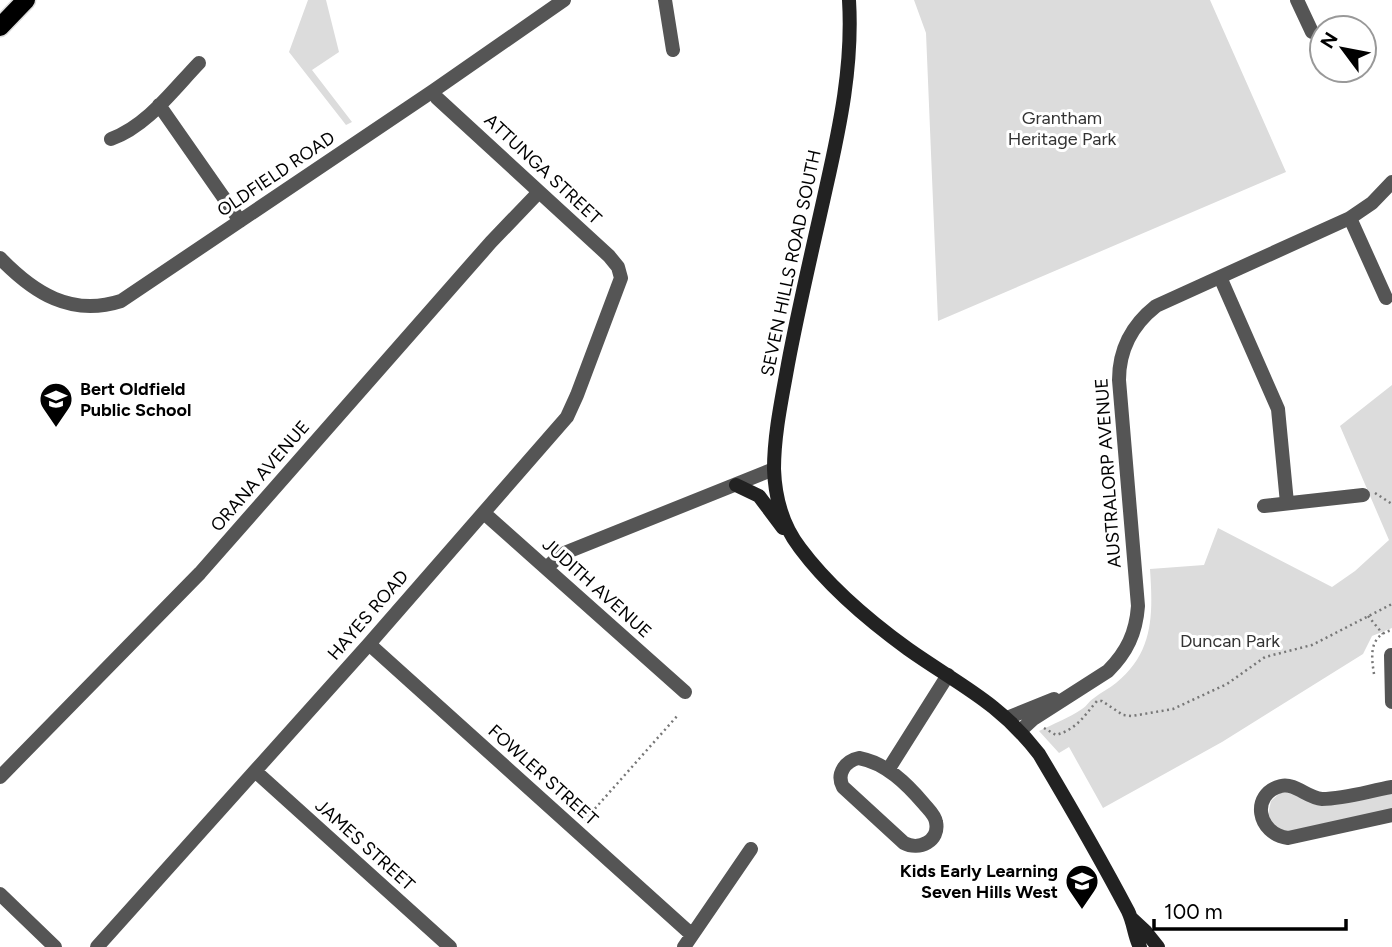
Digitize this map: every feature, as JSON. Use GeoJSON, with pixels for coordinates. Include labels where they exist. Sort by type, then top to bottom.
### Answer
{"type":"FeatureCollection","features":[{"type":"Feature","properties":{"kind":"main road"},"geometry":{"type":"LineString","coordinates":[[0,9],[9,0]]}},
{"type":"Feature","properties":{"kind":"main road"},"geometry":{"type":"LineString","coordinates":[[0,27],[26,0]]}},
{"type":"Feature","properties":{"kind":"street","name":"OLDFIELD ROAD"},"geometry":{"type":"LineString","coordinates":[[0,258],[28,285],[46,295],[77,306],[99,307],[121,301],[564,0]]}},
{"type":"Feature","properties":{"kind":"street"},"geometry":{"type":"LineString","coordinates":[[666,0],[673,50]]}},
{"type":"Feature","properties":{"kind":"street","name":"SEVEN HILLS ROAD SOUTH"},"geometry":{"type":"LineString","coordinates":[[849,0],[848,71],[843,110],[792,345],[777,432],[774,469],[779,506],[789,533],[806,557],[846,599],[890,635],[980,695],[1020,731],[1039,754],[1132,919],[1158,947]]}},
{"type":"Feature","properties":{"kind":"street"},"geometry":{"type":"LineString","coordinates":[[1297,0],[1308,23]]}},
{"type":"Feature","properties":{"kind":"street"},"geometry":{"type":"LineString","coordinates":[[111,139],[128,132],[200,63]]}},
{"type":"Feature","properties":{"kind":"street","name":"ATTUNGA STREET"},"geometry":{"type":"LineString","coordinates":[[433,91],[437,98],[614,261],[621,278]]}},
{"type":"Feature","properties":{"kind":"street"},"geometry":{"type":"LineString","coordinates":[[159,105],[240,221]]}},
{"type":"Feature","properties":{"kind":"street","name":"AUSTRALORP AVENUE"},"geometry":{"type":"LineString","coordinates":[[1020,731],[1033,719],[1108,671],[1131,642],[1138,606],[1119,380],[1122,351],[1138,323],[1156,306],[1350,218],[1372,203],[1392,183]]}},
{"type":"Feature","properties":{"kind":"street","name":"ORANA AVENUE"},"geometry":{"type":"LineString","coordinates":[[0,777],[201,573],[491,242],[539,192]]}},
{"type":"Feature","properties":{"kind":"street"},"geometry":{"type":"LineString","coordinates":[[1350,218],[1386,298]]}},
{"type":"Feature","properties":{"kind":"street"},"geometry":{"type":"LineString","coordinates":[[1220,277],[1278,409],[1287,503]]}},
{"type":"Feature","properties":{"kind":"street","name":"HAYES ROAD"},"geometry":{"type":"LineString","coordinates":[[97,947],[369,644],[484,513],[572,407],[621,278]]}},
{"type":"Feature","properties":{"kind":"street"},"geometry":{"type":"LineString","coordinates":[[546,568],[562,554],[774,469]]}},
{"type":"Feature","properties":{"kind":"street","name":"SEVEN HILLS ROAD SOUTH"},"geometry":{"type":"LineString","coordinates":[[736,485],[759,496],[779,525],[789,533]]}},
{"type":"Feature","properties":{"kind":"street"},"geometry":{"type":"LineString","coordinates":[[1264,506],[1363,495]]}},
{"type":"Feature","properties":{"kind":"street","name":"JUDITH AVENUE"},"geometry":{"type":"LineString","coordinates":[[484,513],[685,692]]}},
{"type":"Feature","properties":{"kind":"street","name":"FOWLER STREET"},"geometry":{"type":"LineString","coordinates":[[369,644],[688,941]]}},
{"type":"Feature","properties":{"kind":"street"},"geometry":{"type":"LineString","coordinates":[[1391,654],[1392,702]]}},
{"type":"Feature","properties":{"kind":"street"},"geometry":{"type":"LineString","coordinates":[[888,770],[948,675]]}},
{"type":"Feature","properties":{"kind":"street","name":"AUSTRALORP AVENUE"},"geometry":{"type":"LineString","coordinates":[[1007,718],[1085,687]]}},
{"type":"Feature","properties":{"kind":"street"},"geometry":{"type":"LineString","coordinates":[[856,758],[865,759],[888,770],[911,789],[936,820],[934,835],[923,846],[904,843],[843,787],[840,781],[842,771],[856,758]]}},
{"type":"Feature","properties":{"kind":"street","name":"JAMES STREET"},"geometry":{"type":"LineString","coordinates":[[254,771],[450,947]]}},
{"type":"Feature","properties":{"kind":"street"},"geometry":{"type":"LineString","coordinates":[[1392,787],[1321,799],[1308,796],[1294,787],[1283,786],[1265,797],[1261,815],[1274,835],[1288,838],[1392,815]]}},
{"type":"Feature","properties":{"kind":"street"},"geometry":{"type":"LineString","coordinates":[[688,941],[751,849]]}},
{"type":"Feature","properties":{"kind":"street"},"geometry":{"type":"LineString","coordinates":[[0,894],[55,947]]}},
{"type":"Feature","properties":{"kind":"street","name":"SEVEN HILLS ROAD SOUTH"},"geometry":{"type":"LineString","coordinates":[[1132,919],[1140,947]]}},
{"type":"Feature","properties":{"kind":"path"},"geometry":{"type":"LineString","coordinates":[[1033,719],[1056,735],[1078,725],[1097,701],[1102,701],[1123,715],[1132,716],[1173,709],[1227,684],[1265,657],[1312,645],[1392,604]]}},
{"type":"Feature","properties":{"kind":"path"},"geometry":{"type":"LineString","coordinates":[[1368,616],[1383,634]]}},
{"type":"Feature","properties":{"kind":"path"},"geometry":{"type":"LineString","coordinates":[[1374,674],[1372,650],[1375,640],[1392,630]]}},
{"type":"Feature","properties":{"kind":"path"},"geometry":{"type":"LineString","coordinates":[[584,821],[678,715]]}},
{"type":"Feature","properties":{"kind":"green space"},"geometry":{"type":"Polygon","coordinates":[[[308,0],[326,0],[339,52],[312,70],[352,122],[346,125],[289,52],[308,0]]]}},
{"type":"Feature","properties":{"kind":"green space","name":"Grantham Heritage Park"},"geometry":{"type":"Polygon","coordinates":[[[914,0],[1210,0],[1286,172],[938,321],[926,33],[914,0]]]}},
{"type":"Feature","properties":{"kind":"green space","name":"Duncan Park"},"geometry":{"type":"Polygon","coordinates":[[[1392,385],[1392,628],[1372,636],[1363,654],[1222,742],[1103,808],[1069,747],[1059,753],[1039,731],[1082,709],[1128,671],[1138,658],[1148,631],[1151,617],[1150,569],[1204,565],[1218,528],[1332,587],[1355,571],[1389,540],[1340,426],[1392,385]]]}},
{"type":"Feature","properties":{"kind":"green space"},"geometry":{"type":"Polygon","coordinates":[[[1281,792],[1295,794],[1312,803],[1392,793],[1392,809],[1286,833],[1267,819],[1271,801],[1281,792]]]}},
{"type":"Feature","properties":{"kind":"place","name":"Bert Oldfield Public School"},"geometry":{"type":"Point","coordinates":[56,429]}},
{"type":"Feature","properties":{"kind":"place","name":"Kids Early Learning Seven Hills West"},"geometry":{"type":"Point","coordinates":[1082,911]}}]}
